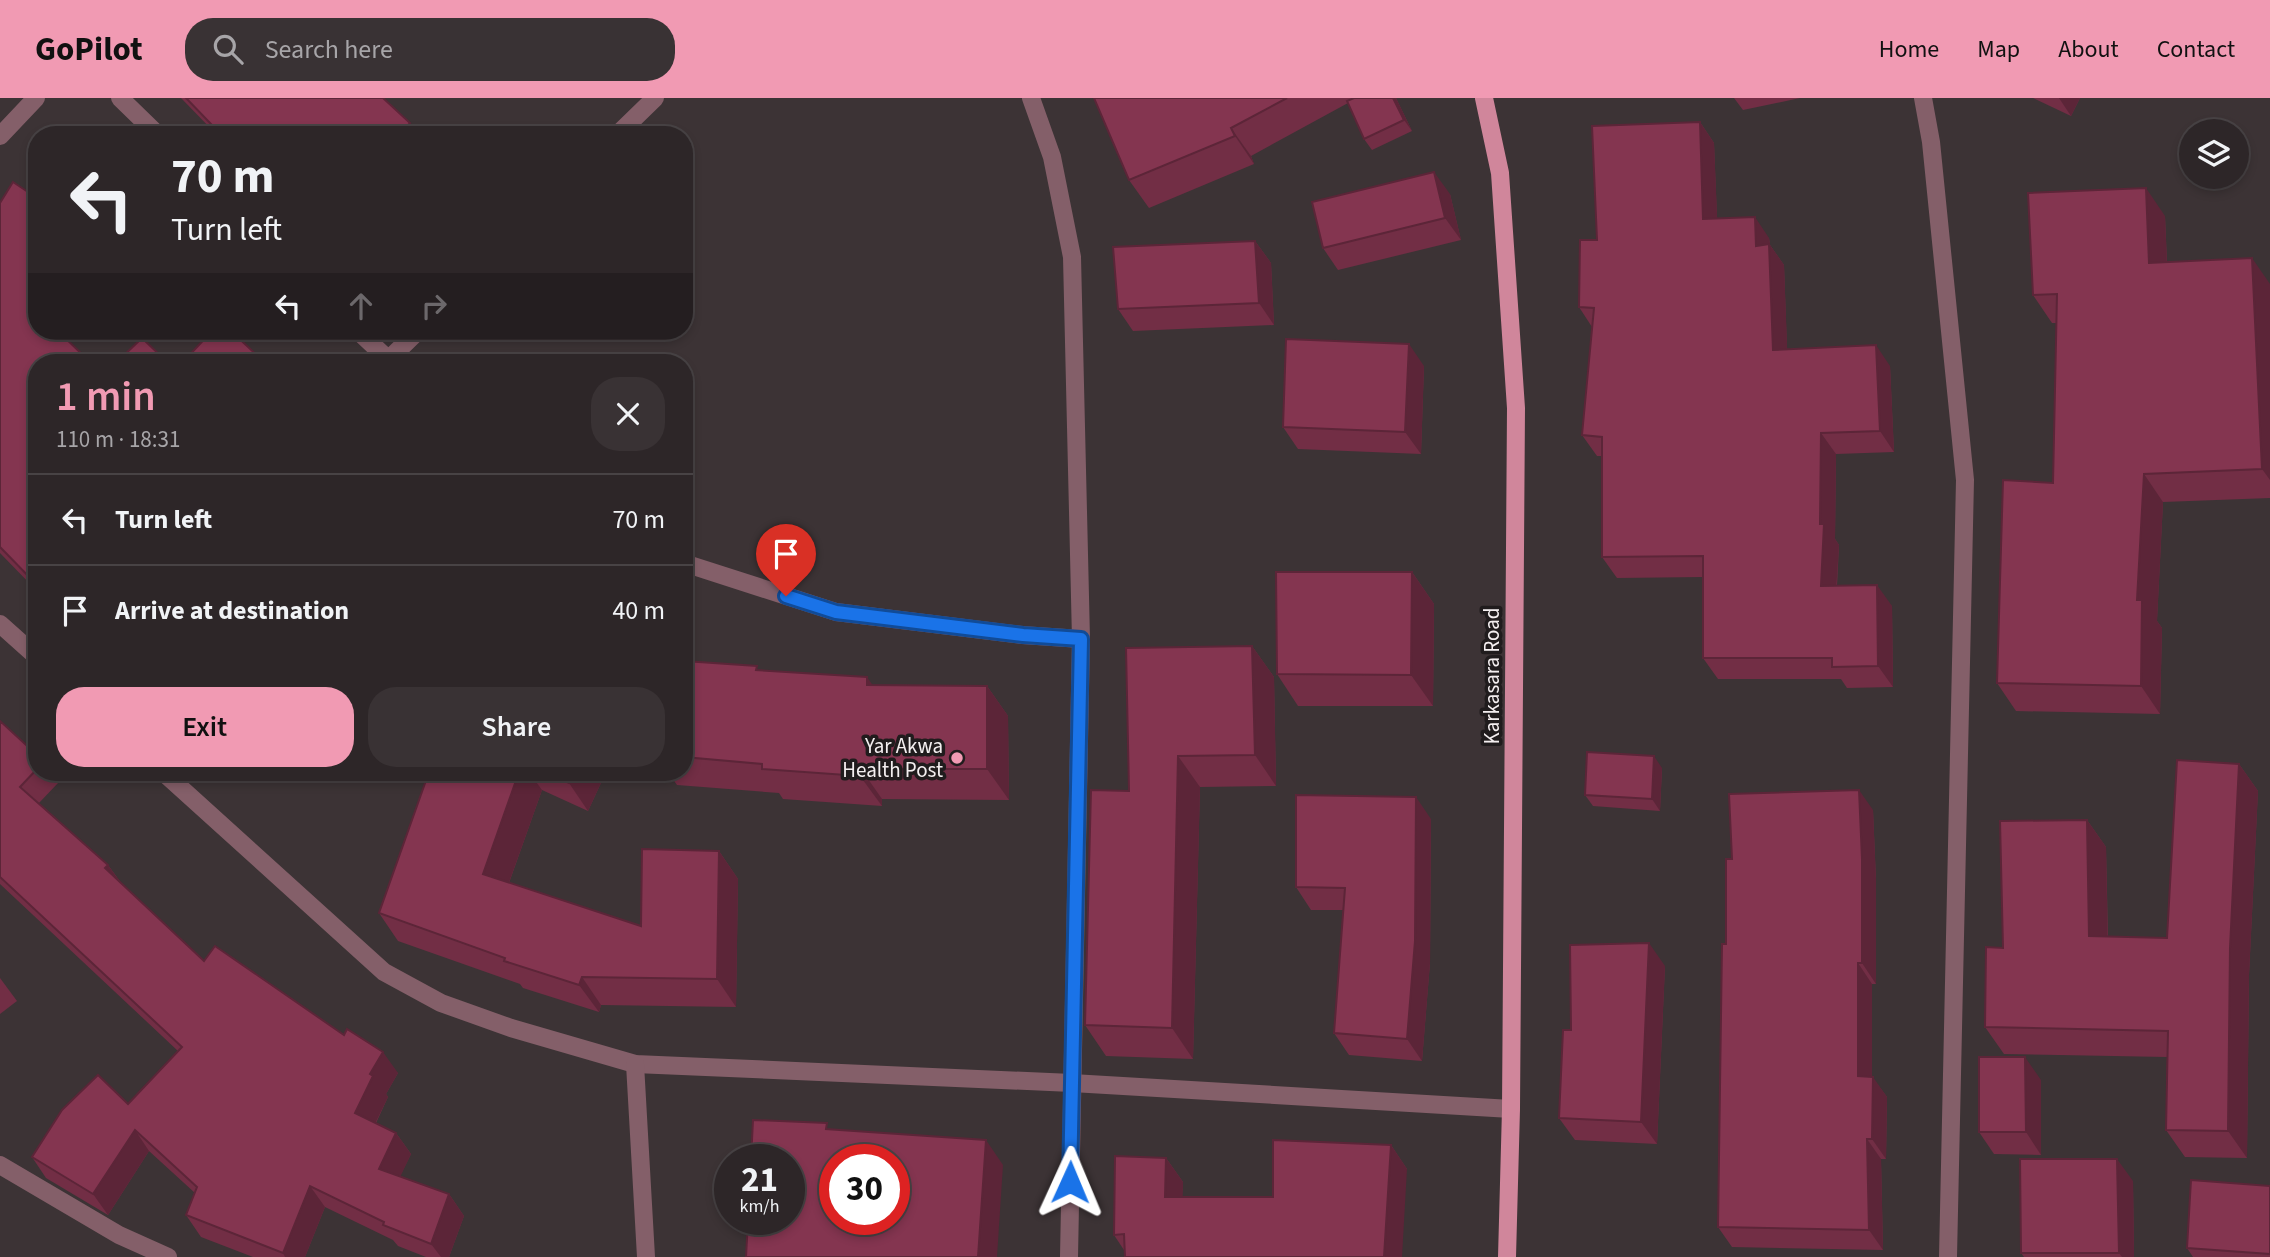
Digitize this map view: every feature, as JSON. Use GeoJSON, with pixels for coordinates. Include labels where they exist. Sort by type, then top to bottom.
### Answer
{"type":"FeatureCollection","features":[{"type":"Feature","properties":{"kind":"main road","name":"Karkasara Road"},"geometry":{"type":"LineString","coordinates":[[1484,98],[1500,173],[1517,408],[1511,1109],[1507,1257]]}},
{"type":"Feature","properties":{"kind":"street"},"geometry":{"type":"LineString","coordinates":[[0,136],[36,98]]}},
{"type":"Feature","properties":{"kind":"street"},"geometry":{"type":"LineString","coordinates":[[120,98],[149,126]]}},
{"type":"Feature","properties":{"kind":"street"},"geometry":{"type":"LineString","coordinates":[[626,126],[655,98]]}},
{"type":"Feature","properties":{"kind":"street"},"geometry":{"type":"LineString","coordinates":[[1031,98],[1052,157],[1072,257],[1081,639],[1069,1257]]}},
{"type":"Feature","properties":{"kind":"street"},"geometry":{"type":"LineString","coordinates":[[1923,98],[1931,142],[1965,480],[1948,1257]]}},
{"type":"Feature","properties":{"kind":"street"},"geometry":{"type":"LineString","coordinates":[[368,340],[383,354]]}},
{"type":"Feature","properties":{"kind":"street"},"geometry":{"type":"LineString","coordinates":[[397,354],[410,340]]}},
{"type":"Feature","properties":{"kind":"street"},"geometry":{"type":"LineString","coordinates":[[693,566],[836,612],[1023,635],[1081,639]]}},
{"type":"Feature","properties":{"kind":"street"},"geometry":{"type":"LineString","coordinates":[[0,624],[28,649]]}},
{"type":"Feature","properties":{"kind":"street"},"geometry":{"type":"LineString","coordinates":[[173,781],[384,972],[441,1003],[511,1028],[635,1064],[1072,1083],[1511,1109]]}},
{"type":"Feature","properties":{"kind":"street"},"geometry":{"type":"LineString","coordinates":[[635,1064],[646,1257]]}},
{"type":"Feature","properties":{"kind":"street"},"geometry":{"type":"LineString","coordinates":[[0,1165],[120,1235],[168,1257]]}},
{"type":"Feature","properties":{"kind":"building"},"geometry":{"type":"Polygon","coordinates":[[[186,98],[383,98],[410,123],[407,126],[211,124],[186,98]]]}},
{"type":"Feature","properties":{"kind":"building"},"geometry":{"type":"Polygon","coordinates":[[[1094,98],[1287,98],[1231,128],[1235,136],[1129,180],[1094,98]]]}},
{"type":"Feature","properties":{"kind":"building"},"geometry":{"type":"Polygon","coordinates":[[[1354,98],[1393,98],[1404,120],[1364,139],[1347,101],[1354,98]]]}},
{"type":"Feature","properties":{"kind":"building"},"geometry":{"type":"Polygon","coordinates":[[[1700,122],[1703,219],[1755,217],[1756,246],[1769,244],[1773,350],[1876,345],[1880,431],[1821,433],[1820,524],[1824,524],[1821,586],[1877,585],[1878,666],[1832,667],[1832,658],[1703,658],[1703,556],[1602,557],[1602,437],[1582,435],[1594,308],[1579,307],[1580,240],[1597,240],[1592,126],[1700,122]]]}},
{"type":"Feature","properties":{"kind":"building"},"geometry":{"type":"Polygon","coordinates":[[[1434,172],[1445,218],[1323,248],[1312,202],[1434,172]]]}},
{"type":"Feature","properties":{"kind":"building"},"geometry":{"type":"Polygon","coordinates":[[[13,182],[28,192],[28,340],[67,340],[82,354],[28,354],[28,576],[0,547],[0,203],[13,182]]]}},
{"type":"Feature","properties":{"kind":"building"},"geometry":{"type":"Polygon","coordinates":[[[2146,188],[2149,263],[2252,258],[2262,469],[2144,474],[2137,600],[2142,600],[2141,686],[1997,683],[2003,480],[2053,483],[2057,294],[2033,295],[2028,193],[2146,188]]]}},
{"type":"Feature","properties":{"kind":"building"},"geometry":{"type":"Polygon","coordinates":[[[1255,241],[1259,303],[1118,309],[1113,247],[1255,241]]]}},
{"type":"Feature","properties":{"kind":"building"},"geometry":{"type":"Polygon","coordinates":[[[1286,339],[1409,344],[1405,432],[1283,427],[1286,339]]]}},
{"type":"Feature","properties":{"kind":"building"},"geometry":{"type":"Polygon","coordinates":[[[140,340],[144,340],[159,354],[125,354],[140,340]]]}},
{"type":"Feature","properties":{"kind":"building"},"geometry":{"type":"Polygon","coordinates":[[[204,340],[241,340],[255,354],[190,354],[204,340]]]}},
{"type":"Feature","properties":{"kind":"building"},"geometry":{"type":"Polygon","coordinates":[[[1276,572],[1412,572],[1411,675],[1277,674],[1276,572]]]}},
{"type":"Feature","properties":{"kind":"building"},"geometry":{"type":"Polygon","coordinates":[[[1252,646],[1255,755],[1178,756],[1172,1028],[1085,1025],[1091,790],[1129,791],[1126,648],[1252,646]]]}},
{"type":"Feature","properties":{"kind":"building"},"geometry":{"type":"Polygon","coordinates":[[[693,662],[757,666],[756,670],[867,677],[867,685],[987,686],[987,769],[861,769],[860,776],[762,769],[762,764],[693,758],[693,662]]]}},
{"type":"Feature","properties":{"kind":"building"},"geometry":{"type":"Polygon","coordinates":[[[0,721],[28,747],[28,779],[20,787],[108,865],[105,868],[204,961],[215,946],[344,1035],[347,1029],[383,1052],[370,1074],[373,1076],[355,1113],[396,1133],[379,1169],[449,1194],[431,1244],[383,1225],[384,1222],[310,1186],[283,1253],[186,1215],[197,1187],[135,1130],[93,1194],[32,1157],[62,1110],[98,1075],[128,1104],[182,1047],[0,877],[0,721]]]}},
{"type":"Feature","properties":{"kind":"building"},"geometry":{"type":"Polygon","coordinates":[[[1587,752],[1654,756],[1652,799],[1585,795],[1587,752]]]}},
{"type":"Feature","properties":{"kind":"building"},"geometry":{"type":"Polygon","coordinates":[[[2177,760],[2239,764],[2230,948],[2228,1131],[2166,1130],[2168,1031],[1985,1027],[1986,947],[2003,948],[2000,821],[2087,820],[2089,936],[2167,938],[2177,760]]]}},
{"type":"Feature","properties":{"kind":"building"},"geometry":{"type":"Polygon","coordinates":[[[426,781],[516,781],[483,874],[641,926],[642,849],[719,851],[717,979],[582,977],[579,985],[504,961],[505,958],[379,913],[426,781]]]}},
{"type":"Feature","properties":{"kind":"building"},"geometry":{"type":"Polygon","coordinates":[[[1859,790],[1862,963],[1858,963],[1858,1076],[1873,1077],[1872,1139],[1867,1139],[1869,1230],[1718,1227],[1722,944],[1726,944],[1726,859],[1732,859],[1729,794],[1859,790]]]}},
{"type":"Feature","properties":{"kind":"building"},"geometry":{"type":"Polygon","coordinates":[[[1296,795],[1416,797],[1415,941],[1407,1039],[1334,1033],[1345,888],[1296,887],[1296,795]]]}},
{"type":"Feature","properties":{"kind":"building"},"geometry":{"type":"Polygon","coordinates":[[[1649,943],[1641,1122],[1559,1118],[1563,1030],[1571,1030],[1570,945],[1649,943]]]}},
{"type":"Feature","properties":{"kind":"building"},"geometry":{"type":"Polygon","coordinates":[[[1979,1057],[2025,1057],[2026,1132],[1979,1132],[1979,1057]]]}},
{"type":"Feature","properties":{"kind":"building"},"geometry":{"type":"Polygon","coordinates":[[[753,1120],[827,1123],[826,1129],[986,1140],[978,1257],[746,1257],[747,1235],[805,1235],[805,1144],[752,1144],[753,1120]]]}},
{"type":"Feature","properties":{"kind":"building"},"geometry":{"type":"Polygon","coordinates":[[[1273,1140],[1391,1145],[1384,1257],[1125,1257],[1124,1234],[1114,1235],[1115,1156],[1166,1158],[1165,1197],[1273,1197],[1273,1140]]]}},
{"type":"Feature","properties":{"kind":"building"},"geometry":{"type":"Polygon","coordinates":[[[2020,1159],[2117,1159],[2119,1253],[2021,1253],[2020,1159]]]}},
{"type":"Feature","properties":{"kind":"building"},"geometry":{"type":"Polygon","coordinates":[[[2191,1180],[2270,1186],[2270,1254],[2187,1248],[2191,1180]]]}},
{"type":"Feature","properties":{"kind":"place","name":"Yar Akwa Health Post"},"geometry":{"type":"Point","coordinates":[957,758]}},
{"type":"Feature","properties":{"kind":"route"},"geometry":{"type":"LineString","coordinates":[[786,596],[836,612],[1023,635],[1081,639],[1070,1182]]}}]}
